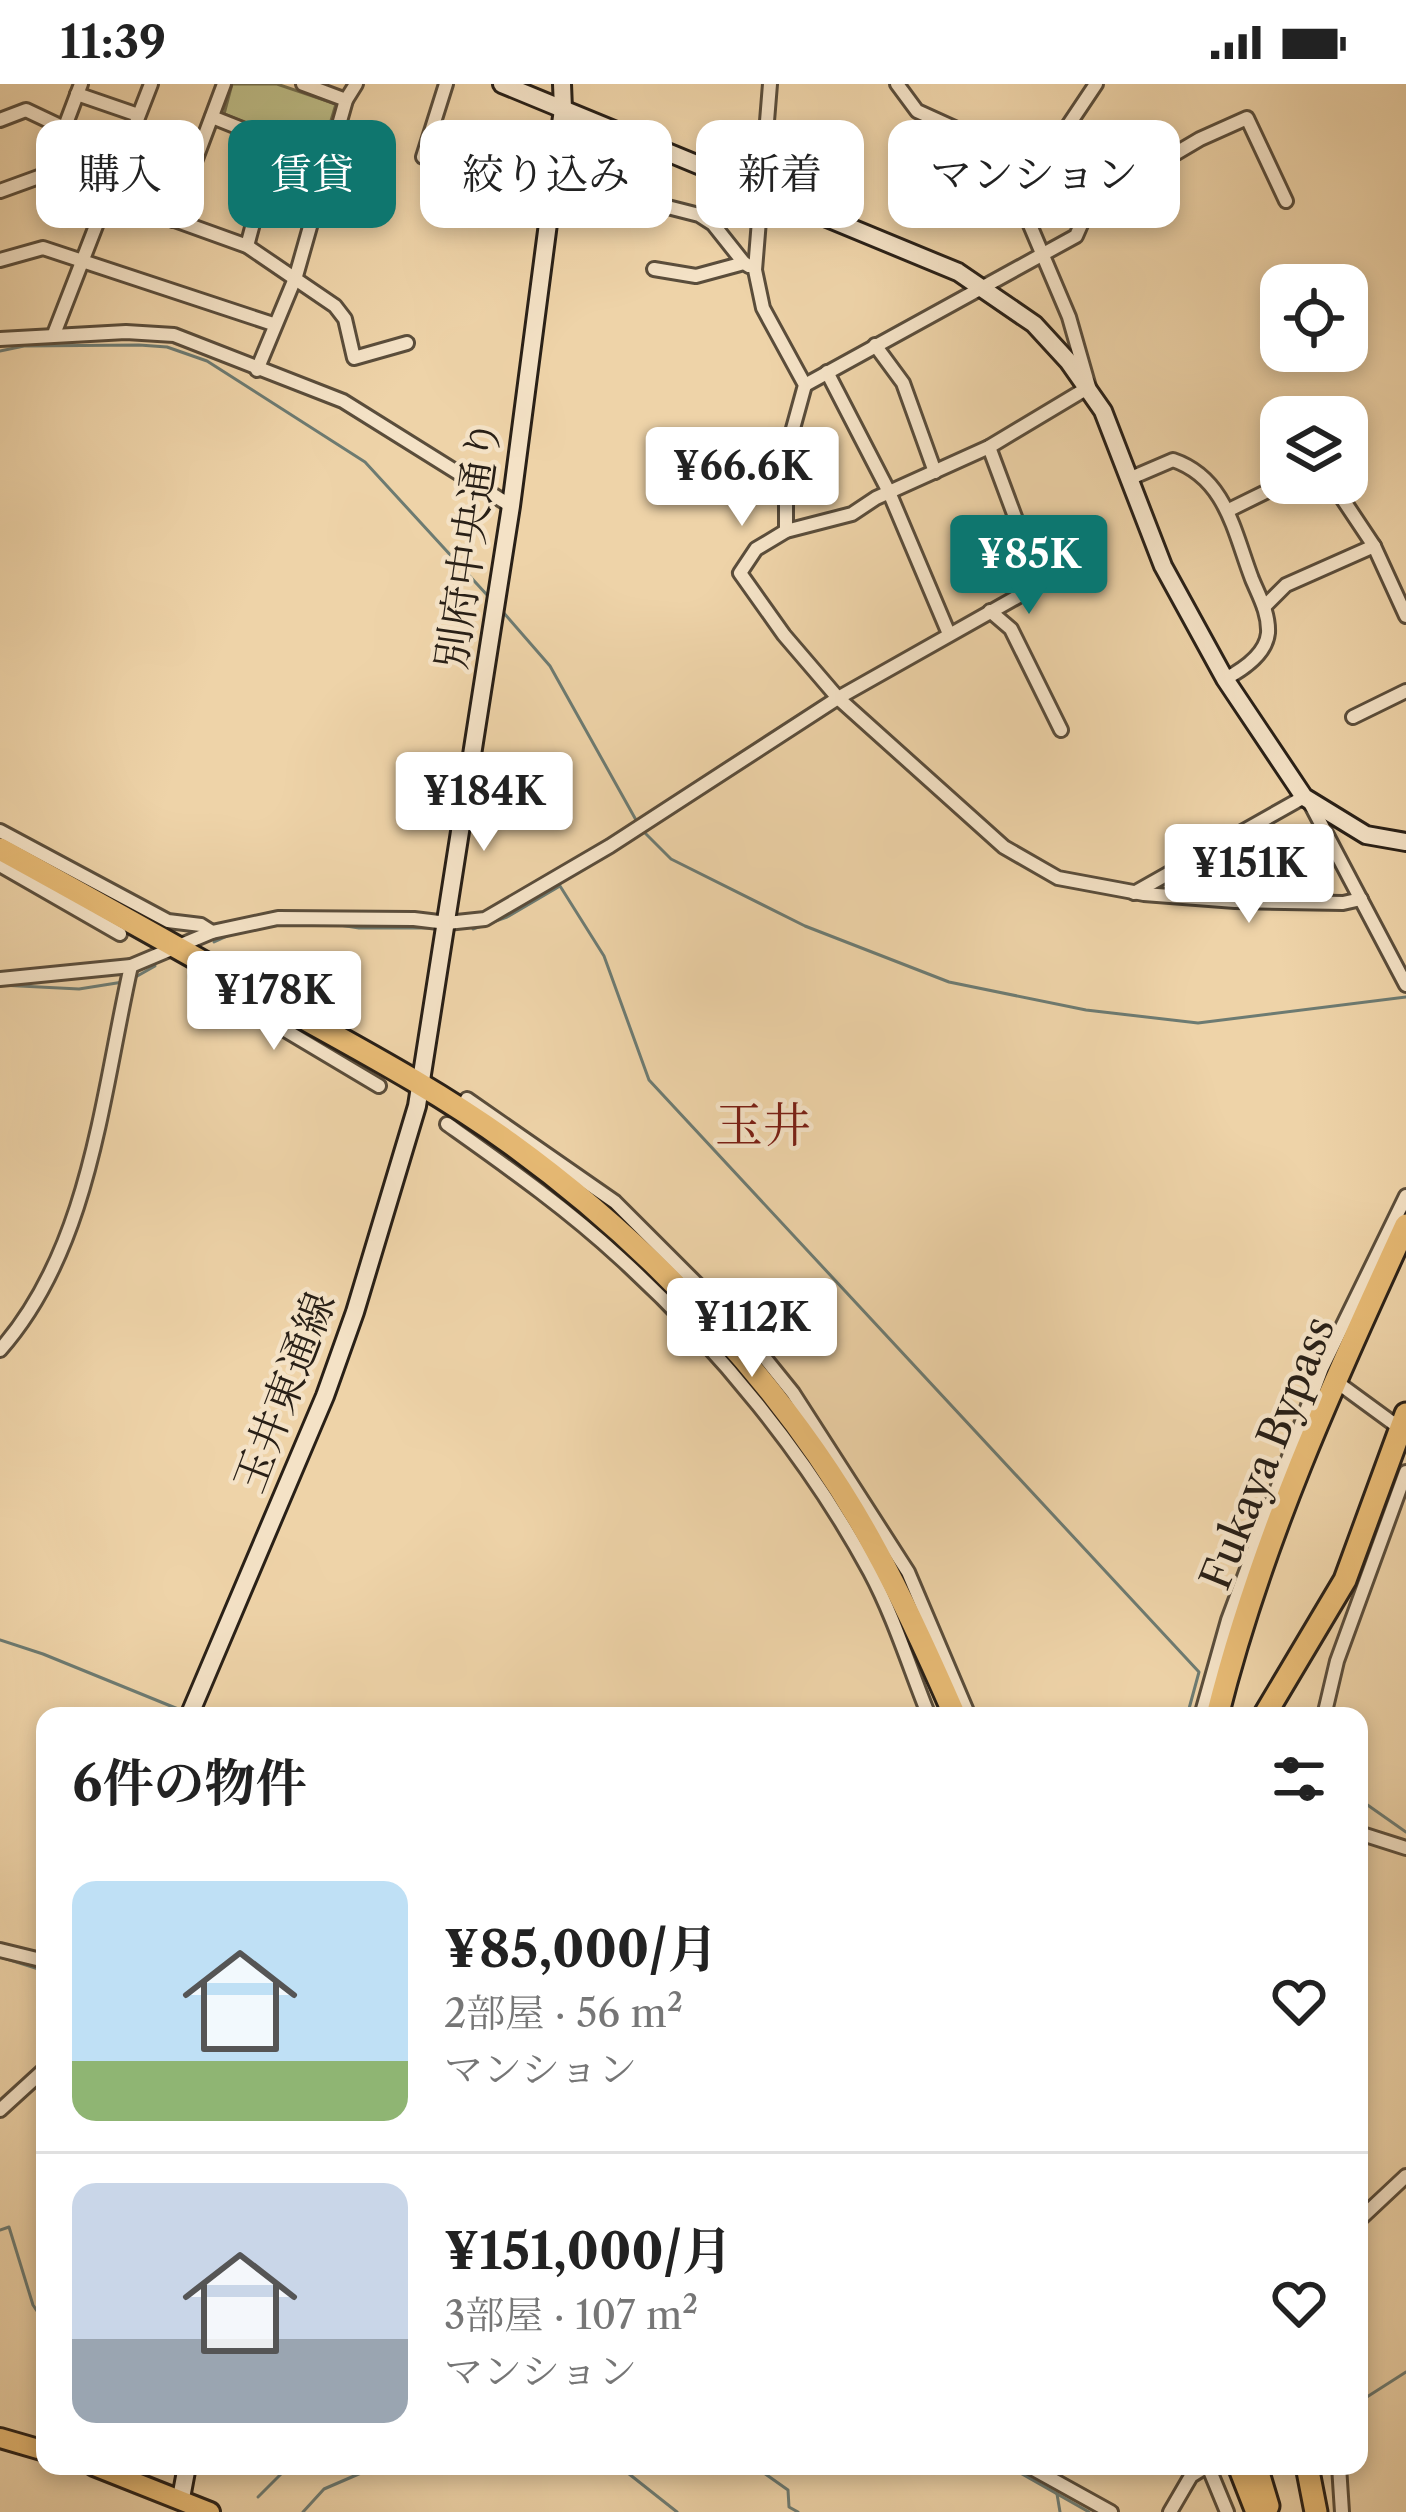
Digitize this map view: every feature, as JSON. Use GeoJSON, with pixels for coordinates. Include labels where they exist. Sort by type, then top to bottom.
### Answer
{"type":"FeatureCollection","features":[{"type":"Feature","properties":{"kind":"highway"},"geometry":{"type":"LineString","coordinates":[[0,849],[44,882],[172,946],[422,1084],[512,1144],[634,1244],[695,1305],[830,1475],[877,1552],[951,1707]]}},
{"type":"Feature","properties":{"kind":"highway","name":"Fukaya Bypass"},"geometry":{"type":"LineString","coordinates":[[1219,1707],[1237,1635],[1328,1374],[1406,1225]]}},
{"type":"Feature","properties":{"kind":"highway"},"geometry":{"type":"LineString","coordinates":[[1269,1707],[1345,1580],[1404,1425]]}},
{"type":"Feature","properties":{"kind":"highway"},"geometry":{"type":"LineString","coordinates":[[912,1628],[940,1707]]}},
{"type":"Feature","properties":{"kind":"highway"},"geometry":{"type":"LineString","coordinates":[[1243,2475],[1257,2512]]}},
{"type":"Feature","properties":{"kind":"highway"},"geometry":{"type":"LineString","coordinates":[[1259,2475],[1270,2512]]}},
{"type":"Feature","properties":{"kind":"highway"},"geometry":{"type":"LineString","coordinates":[[1274,2475],[1284,2512]]}},
{"type":"Feature","properties":{"kind":"highway"},"geometry":{"type":"LineString","coordinates":[[1308,2475],[1316,2512]]}},
{"type":"Feature","properties":{"kind":"main road"},"geometry":{"type":"LineString","coordinates":[[0,2438],[36,2448]]}},
{"type":"Feature","properties":{"kind":"main road"},"geometry":{"type":"LineString","coordinates":[[118,2475],[210,2512]]}},
{"type":"Feature","properties":{"kind":"street"},"geometry":{"type":"LineString","coordinates":[[137,120],[151,84]]}},
{"type":"Feature","properties":{"kind":"street"},"geometry":{"type":"LineString","coordinates":[[204,138],[224,84]]}},
{"type":"Feature","properties":{"kind":"street"},"geometry":{"type":"LineString","coordinates":[[304,84],[346,100]]}},
{"type":"Feature","properties":{"kind":"street"},"geometry":{"type":"LineString","coordinates":[[256,370],[296,276],[346,100],[356,84]]}},
{"type":"Feature","properties":{"kind":"street"},"geometry":{"type":"LineString","coordinates":[[435,120],[446,84]]}},
{"type":"Feature","properties":{"kind":"street"},"geometry":{"type":"LineString","coordinates":[[502,84],[696,165]]}},
{"type":"Feature","properties":{"kind":"street","name":"別府中央通り"},"geometry":{"type":"LineString","coordinates":[[562,84],[562,120]]}},
{"type":"Feature","properties":{"kind":"street"},"geometry":{"type":"LineString","coordinates":[[767,120],[770,84]]}},
{"type":"Feature","properties":{"kind":"street"},"geometry":{"type":"LineString","coordinates":[[897,84],[917,110],[938,120]]}},
{"type":"Feature","properties":{"kind":"street"},"geometry":{"type":"LineString","coordinates":[[1072,120],[1096,84]]}},
{"type":"Feature","properties":{"kind":"street"},"geometry":{"type":"LineString","coordinates":[[67,120],[79,89],[139,115]]}},
{"type":"Feature","properties":{"kind":"street"},"geometry":{"type":"LineString","coordinates":[[0,120],[26,110],[47,120]]}},
{"type":"Feature","properties":{"kind":"street"},"geometry":{"type":"LineString","coordinates":[[212,117],[275,142],[248,246]]}},
{"type":"Feature","properties":{"kind":"street"},"geometry":{"type":"LineString","coordinates":[[786,530],[785,454],[805,385],[1076,236],[1090,204],[1100,197],[1246,118],[1286,201]]}},
{"type":"Feature","properties":{"kind":"street"},"geometry":{"type":"LineString","coordinates":[[0,191],[36,178]]}},
{"type":"Feature","properties":{"kind":"street"},"geometry":{"type":"LineString","coordinates":[[672,208],[713,224],[750,266],[763,308],[805,385]]}},
{"type":"Feature","properties":{"kind":"street"},"geometry":{"type":"LineString","coordinates":[[54,334],[94,228]]}},
{"type":"Feature","properties":{"kind":"street"},"geometry":{"type":"LineString","coordinates":[[196,228],[248,246],[335,306],[345,319],[354,358],[407,343]]}},
{"type":"Feature","properties":{"kind":"street","name":"別府中央通り"},"geometry":{"type":"LineString","coordinates":[[422,1084],[511,506],[547,228]]}},
{"type":"Feature","properties":{"kind":"street"},"geometry":{"type":"LineString","coordinates":[[750,266],[756,228]]}},
{"type":"Feature","properties":{"kind":"street"},"geometry":{"type":"LineString","coordinates":[[845,228],[982,286],[1034,324],[1088,387],[1103,411],[1163,566],[1225,679],[1307,800],[1406,985]]}},
{"type":"Feature","properties":{"kind":"street"},"geometry":{"type":"LineString","coordinates":[[1032,228],[1069,316],[1088,387]]}},
{"type":"Feature","properties":{"kind":"street"},"geometry":{"type":"LineString","coordinates":[[0,260],[43,248],[273,324]]}},
{"type":"Feature","properties":{"kind":"street"},"geometry":{"type":"LineString","coordinates":[[654,269],[696,277],[750,266]]}},
{"type":"Feature","properties":{"kind":"street"},"geometry":{"type":"LineString","coordinates":[[0,339],[54,334],[174,335],[344,401],[511,506]]}},
{"type":"Feature","properties":{"kind":"street"},"geometry":{"type":"LineString","coordinates":[[875,345],[903,383],[934,472]]}},
{"type":"Feature","properties":{"kind":"street"},"geometry":{"type":"LineString","coordinates":[[827,372],[889,492],[949,634]]}},
{"type":"Feature","properties":{"kind":"street"},"geometry":{"type":"LineString","coordinates":[[1088,387],[989,447],[852,514],[786,530],[756,548],[740,573],[784,635],[838,698],[1004,847],[1058,878],[1134,892],[1280,903],[1343,904],[1361,899]]}},
{"type":"Feature","properties":{"kind":"street"},"geometry":{"type":"LineString","coordinates":[[0,980],[131,966],[212,932],[293,917],[448,923],[484,919],[629,834],[838,698],[1040,584],[989,447]]}},
{"type":"Feature","properties":{"kind":"street"},"geometry":{"type":"LineString","coordinates":[[1131,478],[1173,460],[1195,467],[1229,510],[1264,607],[1268,636],[1259,653],[1225,679]]}},
{"type":"Feature","properties":{"kind":"street"},"geometry":{"type":"LineString","coordinates":[[1229,510],[1260,495]]}},
{"type":"Feature","properties":{"kind":"street"},"geometry":{"type":"LineString","coordinates":[[1346,504],[1375,546],[1406,616]]}},
{"type":"Feature","properties":{"kind":"street"},"geometry":{"type":"LineString","coordinates":[[1264,607],[1286,585],[1375,546]]}},
{"type":"Feature","properties":{"kind":"street"},"geometry":{"type":"LineString","coordinates":[[990,611],[1011,629],[1061,730]]}},
{"type":"Feature","properties":{"kind":"street"},"geometry":{"type":"LineString","coordinates":[[1353,717],[1406,691]]}},
{"type":"Feature","properties":{"kind":"street"},"geometry":{"type":"LineString","coordinates":[[1307,800],[1366,835],[1406,842]]}},
{"type":"Feature","properties":{"kind":"street"},"geometry":{"type":"LineString","coordinates":[[1134,892],[1307,800]]}},
{"type":"Feature","properties":{"kind":"street"},"geometry":{"type":"LineString","coordinates":[[0,831],[168,921],[201,925],[212,932]]}},
{"type":"Feature","properties":{"kind":"street"},"geometry":{"type":"LineString","coordinates":[[0,865],[44,882],[120,934]]}},
{"type":"Feature","properties":{"kind":"street"},"geometry":{"type":"LineString","coordinates":[[0,1350],[48,1282],[88,1181],[94,1132],[131,966]]}},
{"type":"Feature","properties":{"kind":"street"},"geometry":{"type":"LineString","coordinates":[[196,976],[257,994],[379,1086]]}},
{"type":"Feature","properties":{"kind":"street","name":"玉井東通線"},"geometry":{"type":"LineString","coordinates":[[193,1707],[325,1396],[422,1084]]}},
{"type":"Feature","properties":{"kind":"street"},"geometry":{"type":"LineString","coordinates":[[467,1099],[615,1202],[634,1244]]}},
{"type":"Feature","properties":{"kind":"street"},"geometry":{"type":"LineString","coordinates":[[447,1124],[528,1181],[634,1244]]}},
{"type":"Feature","properties":{"kind":"street"},"geometry":{"type":"LineString","coordinates":[[1204,1707],[1228,1621],[1406,1196]]}},
{"type":"Feature","properties":{"kind":"street"},"geometry":{"type":"LineString","coordinates":[[1328,1374],[1404,1425]]}},
{"type":"Feature","properties":{"kind":"street"},"geometry":{"type":"LineString","coordinates":[[776,1402],[810,1478],[870,1574],[925,1707]]}},
{"type":"Feature","properties":{"kind":"street"},"geometry":{"type":"LineString","coordinates":[[776,1402],[908,1572],[965,1707]]}},
{"type":"Feature","properties":{"kind":"street"},"geometry":{"type":"LineString","coordinates":[[1326,1707],[1337,1661],[1406,1472]]}},
{"type":"Feature","properties":{"kind":"street"},"geometry":{"type":"LineString","coordinates":[[1368,1836],[1406,1848]]}},
{"type":"Feature","properties":{"kind":"street"},"geometry":{"type":"LineString","coordinates":[[0,1949],[36,1959]]}},
{"type":"Feature","properties":{"kind":"street"},"geometry":{"type":"LineString","coordinates":[[0,2110],[36,2077]]}},
{"type":"Feature","properties":{"kind":"street"},"geometry":{"type":"LineString","coordinates":[[1368,2212],[1406,2176]]}},
{"type":"Feature","properties":{"kind":"street"},"geometry":{"type":"LineString","coordinates":[[181,2498],[185,2475]]}},
{"type":"Feature","properties":{"kind":"street"},"geometry":{"type":"LineString","coordinates":[[1055,2475],[1111,2512]]}},
{"type":"Feature","properties":{"kind":"street"},"geometry":{"type":"LineString","coordinates":[[1170,2512],[1193,2475]]}},
{"type":"Feature","properties":{"kind":"street"},"geometry":{"type":"LineString","coordinates":[[1212,2475],[1227,2512]]}},
{"type":"Feature","properties":{"kind":"street"},"geometry":{"type":"LineString","coordinates":[[1340,2475],[1342,2512]]}},
{"type":"Feature","properties":{"kind":"shaded area"},"geometry":{"type":"Polygon","coordinates":[[[232,84],[277,84],[336,104],[331,120],[239,120],[224,114],[232,84]]]}},
{"type":"Feature","properties":{"kind":"waterway"},"geometry":{"type":"LineString","coordinates":[[0,351],[24,346],[139,345],[167,347],[207,361],[365,462],[488,596]]}},
{"type":"Feature","properties":{"kind":"waterway"},"geometry":{"type":"LineString","coordinates":[[503,612],[550,666],[636,820]]}},
{"type":"Feature","properties":{"kind":"waterway"},"geometry":{"type":"LineString","coordinates":[[641,829],[671,859],[805,926],[949,982],[1086,1010],[1198,1023],[1406,997]]}},
{"type":"Feature","properties":{"kind":"waterway"},"geometry":{"type":"LineString","coordinates":[[473,929],[507,917],[560,886],[604,956],[649,1080],[1199,1672],[1189,1707]]}},
{"type":"Feature","properties":{"kind":"waterway"},"geometry":{"type":"LineString","coordinates":[[273,925],[299,924]]}},
{"type":"Feature","properties":{"kind":"waterway"},"geometry":{"type":"LineString","coordinates":[[333,924],[434,928]]}},
{"type":"Feature","properties":{"kind":"waterway"},"geometry":{"type":"LineString","coordinates":[[214,942],[234,933]]}},
{"type":"Feature","properties":{"kind":"waterway"},"geometry":{"type":"LineString","coordinates":[[132,979],[155,966]]}},
{"type":"Feature","properties":{"kind":"waterway"},"geometry":{"type":"LineString","coordinates":[[0,985],[79,989],[123,982]]}},
{"type":"Feature","properties":{"kind":"waterway"},"geometry":{"type":"LineString","coordinates":[[0,1640],[173,1707]]}},
{"type":"Feature","properties":{"kind":"waterway"},"geometry":{"type":"LineString","coordinates":[[1368,1805],[1406,1832]]}},
{"type":"Feature","properties":{"kind":"waterway"},"geometry":{"type":"LineString","coordinates":[[0,1957],[36,1968]]}},
{"type":"Feature","properties":{"kind":"waterway"},"geometry":{"type":"LineString","coordinates":[[0,2230],[9,2227],[36,2310]]}},
{"type":"Feature","properties":{"kind":"waterway"},"geometry":{"type":"LineString","coordinates":[[1368,2396],[1406,2372]]}},
{"type":"Feature","properties":{"kind":"waterway"},"geometry":{"type":"LineString","coordinates":[[258,2497],[280,2475]]}},
{"type":"Feature","properties":{"kind":"waterway"},"geometry":{"type":"LineString","coordinates":[[303,2512],[324,2489],[356,2475]]}},
{"type":"Feature","properties":{"kind":"waterway"},"geometry":{"type":"LineString","coordinates":[[630,2475],[677,2512]]}},
{"type":"Feature","properties":{"kind":"waterway"},"geometry":{"type":"LineString","coordinates":[[767,2475],[788,2490],[789,2507],[798,2512]]}},
{"type":"Feature","properties":{"kind":"waterway"},"geometry":{"type":"LineString","coordinates":[[1024,2475],[1089,2512]]}},
{"type":"Feature","properties":{"kind":"waterway"},"geometry":{"type":"LineString","coordinates":[[1057,2494],[1060,2512]]}},
{"type":"Feature","properties":{"kind":"district","name":"玉井"},"geometry":{"type":"Point","coordinates":[763,1124]}}]}
